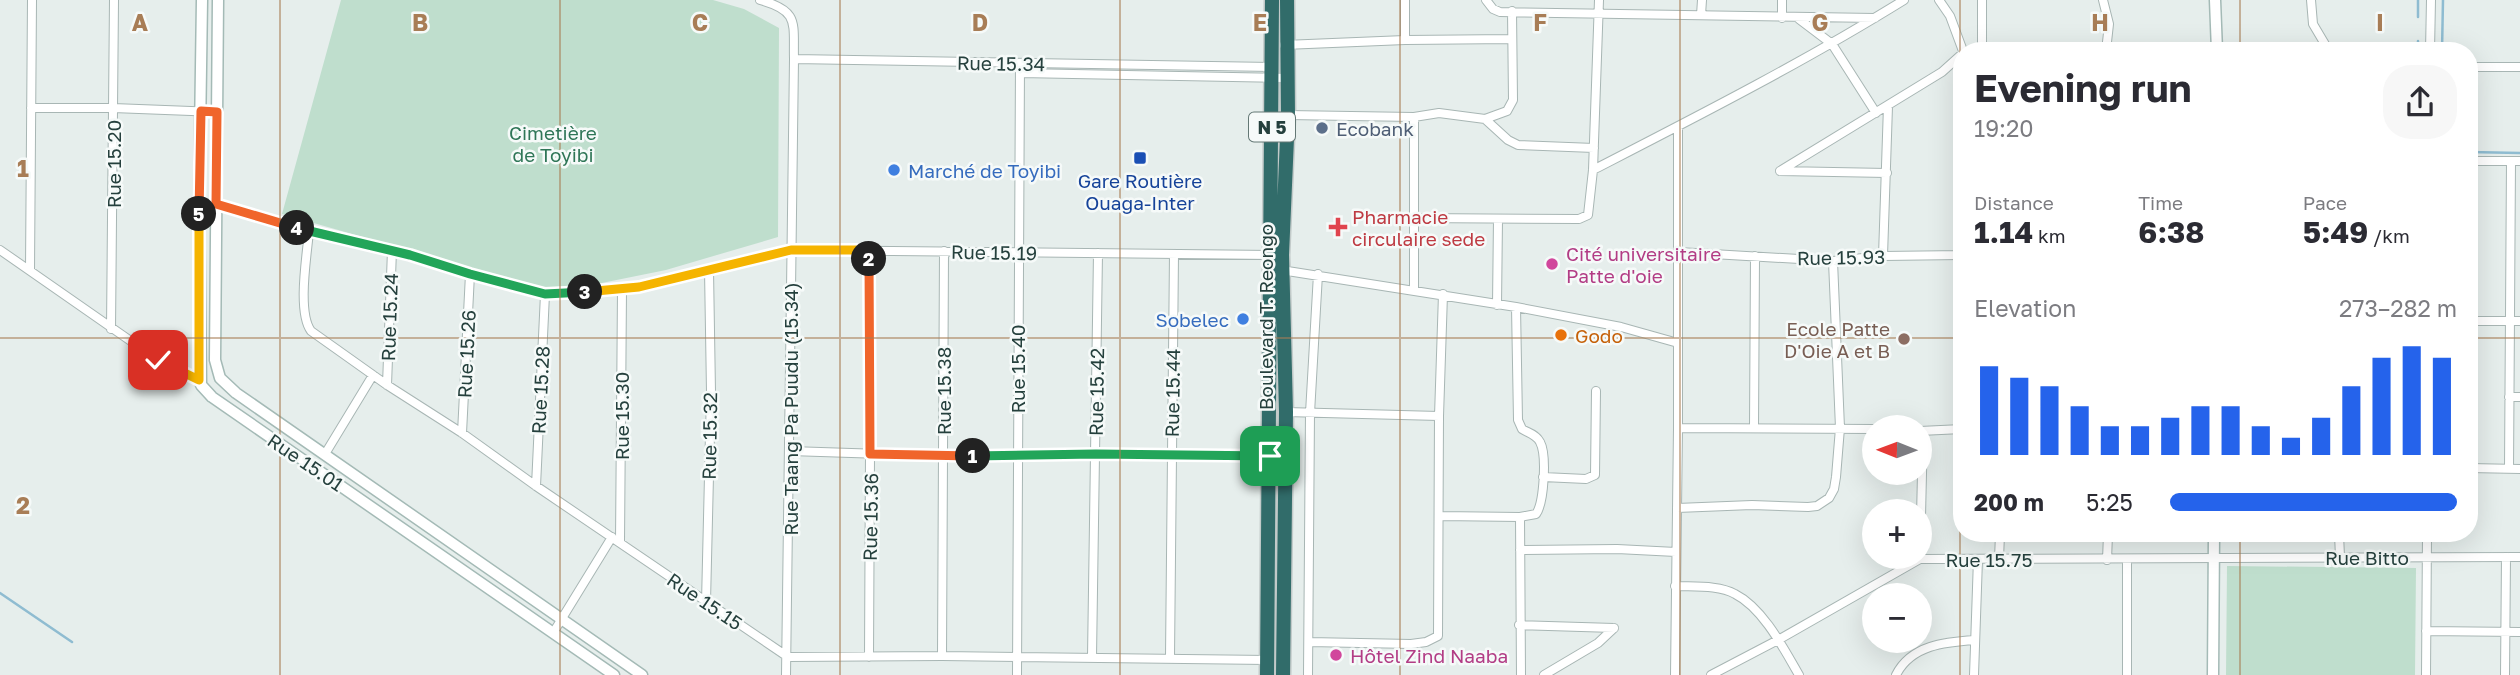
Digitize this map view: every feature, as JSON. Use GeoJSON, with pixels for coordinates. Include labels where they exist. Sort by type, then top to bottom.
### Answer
{"type":"FeatureCollection","features":[{"type":"Feature","properties":{"kind":"highway","name":"N 5"},"geometry":{"type":"LineString","coordinates":[[1272,0],[1280,45]]}},
{"type":"Feature","properties":{"kind":"highway","name":"N 5"},"geometry":{"type":"LineString","coordinates":[[1267,675],[1280,45],[1287,0]]}},
{"type":"Feature","properties":{"kind":"highway","name":"Boulevard T. Reongo"},"geometry":{"type":"LineString","coordinates":[[1280,72],[1288,115],[1277,262],[1286,412],[1283,675]]}},
{"type":"Feature","properties":{"kind":"main road"},"geometry":{"type":"LineString","coordinates":[[199,380],[202,0]]}},
{"type":"Feature","properties":{"kind":"main road"},"geometry":{"type":"LineString","coordinates":[[216,204],[218,0]]}},
{"type":"Feature","properties":{"kind":"main road"},"geometry":{"type":"LineString","coordinates":[[2215,0],[2217,42]]}},
{"type":"Feature","properties":{"kind":"main road","name":"Rue 15.01"},"geometry":{"type":"LineString","coordinates":[[216,204],[215,360],[220,378],[236,393],[642,675]]}},
{"type":"Feature","properties":{"kind":"main road","name":"Rue 15.01"},"geometry":{"type":"LineString","coordinates":[[199,380],[204,390],[212,397],[614,675]]}},
{"type":"Feature","properties":{"kind":"main road"},"geometry":{"type":"LineString","coordinates":[[2213,675],[2214,542]]}},
{"type":"Feature","properties":{"kind":"street"},"geometry":{"type":"LineString","coordinates":[[30,270],[32,0]]}},
{"type":"Feature","properties":{"kind":"street","name":"Rue 15.20"},"geometry":{"type":"LineString","coordinates":[[111,329],[114,0]]}},
{"type":"Feature","properties":{"kind":"street"},"geometry":{"type":"LineString","coordinates":[[760,0],[785,9],[791,16],[794,59]]}},
{"type":"Feature","properties":{"kind":"street"},"geometry":{"type":"LineString","coordinates":[[1405,0],[1405,40]]}},
{"type":"Feature","properties":{"kind":"street"},"geometry":{"type":"LineString","coordinates":[[1486,0],[1493,9],[1500,12],[1875,18]]}},
{"type":"Feature","properties":{"kind":"street"},"geometry":{"type":"LineString","coordinates":[[1414,218],[1583,218],[1590,209],[1593,170],[1599,0]]}},
{"type":"Feature","properties":{"kind":"street"},"geometry":{"type":"LineString","coordinates":[[1702,0],[1702,15]]}},
{"type":"Feature","properties":{"kind":"street"},"geometry":{"type":"LineString","coordinates":[[1782,0],[1782,18]]}},
{"type":"Feature","properties":{"kind":"street"},"geometry":{"type":"LineString","coordinates":[[1593,170],[1832,44],[1904,0]]}},
{"type":"Feature","properties":{"kind":"street"},"geometry":{"type":"LineString","coordinates":[[1939,0],[1950,16],[1959,42]]}},
{"type":"Feature","properties":{"kind":"street"},"geometry":{"type":"LineString","coordinates":[[1982,0],[1982,42]]}},
{"type":"Feature","properties":{"kind":"street"},"geometry":{"type":"LineString","coordinates":[[2103,0],[2109,24],[2107,42]]}},
{"type":"Feature","properties":{"kind":"street"},"geometry":{"type":"LineString","coordinates":[[2311,0],[2313,24],[2324,42]]}},
{"type":"Feature","properties":{"kind":"street"},"geometry":{"type":"LineString","coordinates":[[2430,42],[2431,0]]}},
{"type":"Feature","properties":{"kind":"street"},"geometry":{"type":"LineString","coordinates":[[1288,115],[1414,117],[1439,113],[1485,119],[1501,114],[1511,106],[1513,100],[1512,11]]}},
{"type":"Feature","properties":{"kind":"street"},"geometry":{"type":"LineString","coordinates":[[1798,18],[1832,44],[1876,113]]}},
{"type":"Feature","properties":{"kind":"street"},"geometry":{"type":"LineString","coordinates":[[1280,45],[1405,40],[1512,40]]}},
{"type":"Feature","properties":{"kind":"street","name":"Rue 15.34"},"geometry":{"type":"LineString","coordinates":[[794,59],[1280,72]]}},
{"type":"Feature","properties":{"kind":"street","name":"Rue Taang Pa Puudu (15.34)"},"geometry":{"type":"LineString","coordinates":[[786,675],[794,59]]}},
{"type":"Feature","properties":{"kind":"street"},"geometry":{"type":"LineString","coordinates":[[1887,173],[1780,171],[1942,72],[1953,61]]}},
{"type":"Feature","properties":{"kind":"street","name":"Rue 15.40"},"geometry":{"type":"LineString","coordinates":[[1017,675],[1020,63]]}},
{"type":"Feature","properties":{"kind":"street"},"geometry":{"type":"LineString","coordinates":[[2478,67],[2520,67]]}},
{"type":"Feature","properties":{"kind":"street"},"geometry":{"type":"LineString","coordinates":[[1020,73],[1280,72]]}},
{"type":"Feature","properties":{"kind":"street"},"geometry":{"type":"LineString","coordinates":[[1883,256],[1888,106]]}},
{"type":"Feature","properties":{"kind":"street"},"geometry":{"type":"LineString","coordinates":[[31,108],[217,112]]}},
{"type":"Feature","properties":{"kind":"street"},"geometry":{"type":"LineString","coordinates":[[1413,289],[1414,117]]}},
{"type":"Feature","properties":{"kind":"street"},"geometry":{"type":"LineString","coordinates":[[1485,119],[1508,140],[1518,145],[1594,148]]}},
{"type":"Feature","properties":{"kind":"street"},"geometry":{"type":"LineString","coordinates":[[1675,675],[1678,127]]}},
{"type":"Feature","properties":{"kind":"street"},"geometry":{"type":"LineString","coordinates":[[2478,161],[2516,161],[2515,245],[2510,321],[2509,468]]}},
{"type":"Feature","properties":{"kind":"street","name":"Rue 15.19"},"geometry":{"type":"LineString","coordinates":[[216,204],[545,294],[622,290],[791,250],[1174,254],[1277,262],[1318,274],[1621,327],[1678,343]]}},
{"type":"Feature","properties":{"kind":"street"},"geometry":{"type":"LineString","coordinates":[[1497,305],[1498,219]]}},
{"type":"Feature","properties":{"kind":"street","name":"Rue 15.15"},"geometry":{"type":"LineString","coordinates":[[309,231],[304,311],[311,331],[788,657]]}},
{"type":"Feature","properties":{"kind":"street","name":"Rue 15.01"},"geometry":{"type":"LineString","coordinates":[[0,250],[158,360],[199,380]]}},
{"type":"Feature","properties":{"kind":"street","name":"Rue 15.24"},"geometry":{"type":"LineString","coordinates":[[387,385],[392,250]]}},
{"type":"Feature","properties":{"kind":"street","name":"Rue 15.36"},"geometry":{"type":"LineString","coordinates":[[869,250],[869,657]]}},
{"type":"Feature","properties":{"kind":"street","name":"Rue 15.38"},"geometry":{"type":"LineString","coordinates":[[942,656],[944,251]]}},
{"type":"Feature","properties":{"kind":"street","name":"Rue 15.93"},"geometry":{"type":"LineString","coordinates":[[1679,252],[1833,261],[1883,256],[1953,255]]}},
{"type":"Feature","properties":{"kind":"street","name":"Rue 15.42"},"geometry":{"type":"LineString","coordinates":[[1092,657],[1098,253]]}},
{"type":"Feature","properties":{"kind":"street","name":"Rue 15.44"},"geometry":{"type":"LineString","coordinates":[[1170,657],[1174,254]]}},
{"type":"Feature","properties":{"kind":"street"},"geometry":{"type":"LineString","coordinates":[[1754,427],[1755,256]]}},
{"type":"Feature","properties":{"kind":"street"},"geometry":{"type":"LineString","coordinates":[[1677,508],[1752,505],[1808,507],[1824,503],[1834,489],[1840,428],[1833,261]]}},
{"type":"Feature","properties":{"kind":"street","name":"Rue 15.32"},"geometry":{"type":"LineString","coordinates":[[706,602],[711,392],[709,270]]}},
{"type":"Feature","properties":{"kind":"street","name":"Rue 15.26"},"geometry":{"type":"LineString","coordinates":[[462,433],[470,274]]}},
{"type":"Feature","properties":{"kind":"street"},"geometry":{"type":"LineString","coordinates":[[1308,675],[1310,413],[1318,274]]}},
{"type":"Feature","properties":{"kind":"street","name":"Rue 15.30"},"geometry":{"type":"LineString","coordinates":[[616,540],[622,290]]}},
{"type":"Feature","properties":{"kind":"street","name":"Rue 15.28"},"geometry":{"type":"LineString","coordinates":[[536,486],[545,294]]}},
{"type":"Feature","properties":{"kind":"street"},"geometry":{"type":"LineString","coordinates":[[1309,642],[1411,644],[1426,642],[1438,636],[1439,416],[1443,294]]}},
{"type":"Feature","properties":{"kind":"street"},"geometry":{"type":"LineString","coordinates":[[1440,516],[1520,517],[1536,514],[1540,508],[1543,477],[1540,442],[1535,435],[1522,429],[1518,420],[1516,307]]}},
{"type":"Feature","properties":{"kind":"street"},"geometry":{"type":"LineString","coordinates":[[2478,321],[2520,321]]}},
{"type":"Feature","properties":{"kind":"street","name":"Rue 15.24"},"geometry":{"type":"LineString","coordinates":[[325,454],[373,375]]}},
{"type":"Feature","properties":{"kind":"street"},"geometry":{"type":"LineString","coordinates":[[1543,477],[1586,478],[1595,475],[1596,391]]}},
{"type":"Feature","properties":{"kind":"street"},"geometry":{"type":"LineString","coordinates":[[2509,397],[2520,397]]}},
{"type":"Feature","properties":{"kind":"street"},"geometry":{"type":"LineString","coordinates":[[1286,412],[1439,416]]}},
{"type":"Feature","properties":{"kind":"street"},"geometry":{"type":"LineString","coordinates":[[1678,428],[1862,429]]}},
{"type":"Feature","properties":{"kind":"street"},"geometry":{"type":"LineString","coordinates":[[1932,430],[1953,429]]}},
{"type":"Feature","properties":{"kind":"street"},"geometry":{"type":"LineString","coordinates":[[790,451],[943,456],[1270,456]]}},
{"type":"Feature","properties":{"kind":"street"},"geometry":{"type":"LineString","coordinates":[[2478,468],[2520,469]]}},
{"type":"Feature","properties":{"kind":"street"},"geometry":{"type":"LineString","coordinates":[[1520,517],[1521,675]]}},
{"type":"Feature","properties":{"kind":"street"},"geometry":{"type":"LineString","coordinates":[[553,633],[616,540]]}},
{"type":"Feature","properties":{"kind":"street"},"geometry":{"type":"LineString","coordinates":[[1999,559],[2000,542]]}},
{"type":"Feature","properties":{"kind":"street"},"geometry":{"type":"LineString","coordinates":[[2107,560],[2108,542]]}},
{"type":"Feature","properties":{"kind":"street"},"geometry":{"type":"LineString","coordinates":[[2339,542],[2340,557]]}},
{"type":"Feature","properties":{"kind":"street"},"geometry":{"type":"LineString","coordinates":[[2426,675],[2427,542]]}},
{"type":"Feature","properties":{"kind":"street"},"geometry":{"type":"LineString","coordinates":[[1520,550],[1676,552]]}},
{"type":"Feature","properties":{"kind":"street"},"geometry":{"type":"LineString","coordinates":[[2505,675],[2506,557]]}},
{"type":"Feature","properties":{"kind":"street","name":"Rue Bitto"},"geometry":{"type":"LineString","coordinates":[[2214,558],[2520,557]]}},
{"type":"Feature","properties":{"kind":"street","name":"Rue 15.75"},"geometry":{"type":"LineString","coordinates":[[1932,559],[2214,558]]}},
{"type":"Feature","properties":{"kind":"street"},"geometry":{"type":"LineString","coordinates":[[1974,675],[1978,559]]}},
{"type":"Feature","properties":{"kind":"street"},"geometry":{"type":"LineString","coordinates":[[2127,560],[2127,675]]}},
{"type":"Feature","properties":{"kind":"street","name":"Rue 15.75"},"geometry":{"type":"LineString","coordinates":[[1711,675],[1902,569]]}},
{"type":"Feature","properties":{"kind":"street"},"geometry":{"type":"LineString","coordinates":[[1675,586],[1735,593],[1753,607],[1778,640],[1799,675]]}},
{"type":"Feature","properties":{"kind":"street"},"geometry":{"type":"LineString","coordinates":[[1519,625],[1614,628],[1598,643],[1544,675]]}},
{"type":"Feature","properties":{"kind":"street"},"geometry":{"type":"LineString","coordinates":[[2426,631],[2520,632]]}},
{"type":"Feature","properties":{"kind":"street"},"geometry":{"type":"LineString","coordinates":[[1896,675],[1902,665],[1922,649],[1975,640]]}},
{"type":"Feature","properties":{"kind":"street"},"geometry":{"type":"LineString","coordinates":[[788,657],[1170,657],[1268,660]]}},
{"type":"Feature","properties":{"kind":"green space","name":"Cimetière de Toyibi"},"geometry":{"type":"Polygon","coordinates":[[[341,0],[713,0],[744,9],[779,28],[778,237],[666,270],[577,288],[539,288],[483,276],[412,251],[282,214],[341,0]]]}},
{"type":"Feature","properties":{"kind":"green space"},"geometry":{"type":"Polygon","coordinates":[[[2227,566],[2416,568],[2415,675],[2226,675],[2227,566]]]}},
{"type":"Feature","properties":{"kind":"waterway"},"geometry":{"type":"LineString","coordinates":[[2418,0],[2418,17]]}},
{"type":"Feature","properties":{"kind":"waterway"},"geometry":{"type":"LineString","coordinates":[[2442,42],[2443,0]]}},
{"type":"Feature","properties":{"kind":"waterway"},"geometry":{"type":"LineString","coordinates":[[2478,152],[2520,153]]}},
{"type":"Feature","properties":{"kind":"waterway"},"geometry":{"type":"LineString","coordinates":[[0,593],[72,642]]}},
{"type":"Feature","properties":{"kind":"place","name":"Ecobank"},"geometry":{"type":"Point","coordinates":[1322,128]}},
{"type":"Feature","properties":{"kind":"place","name":"Gare Routière Ouaga-Inter"},"geometry":{"type":"Point","coordinates":[1140,158]}},
{"type":"Feature","properties":{"kind":"place","name":"Marché de Toyibi"},"geometry":{"type":"Point","coordinates":[894,170]}},
{"type":"Feature","properties":{"kind":"place","name":"Pharmacie circulaire sede"},"geometry":{"type":"Point","coordinates":[1338,227]}},
{"type":"Feature","properties":{"kind":"place","name":"Cité universitaire Patte d'oie"},"geometry":{"type":"Point","coordinates":[1552,264]}},
{"type":"Feature","properties":{"kind":"place","name":"Sobelec"},"geometry":{"type":"Point","coordinates":[1243,319]}},
{"type":"Feature","properties":{"kind":"place","name":"Godo"},"geometry":{"type":"Point","coordinates":[1561,335]}},
{"type":"Feature","properties":{"kind":"place","name":"Ecole Patte D'Oie A et B"},"geometry":{"type":"Point","coordinates":[1904,339]}},
{"type":"Feature","properties":{"kind":"place","name":"Hôtel Zind Naaba"},"geometry":{"type":"Point","coordinates":[1336,655]}},
{"type":"Feature","properties":{"kind":"route"},"geometry":{"type":"LineString","coordinates":[[158,360],[199,380],[201,111],[217,112],[216,204],[545,294],[639,287],[791,250],[869,250],[870,454],[1270,456]]}}]}
